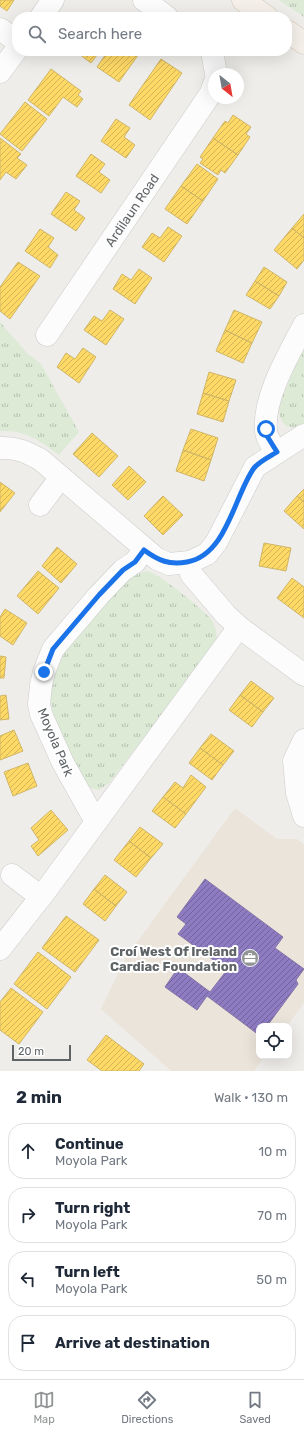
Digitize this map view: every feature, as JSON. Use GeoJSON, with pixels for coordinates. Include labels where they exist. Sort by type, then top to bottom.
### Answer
{"type":"FeatureCollection","features":[{"type":"Feature","properties":{"kind":"main road"},"geometry":{"type":"LineString","coordinates":[[243,0],[261,12]]}},
{"type":"Feature","properties":{"kind":"main road"},"geometry":{"type":"LineString","coordinates":[[292,35],[304,43]]}},
{"type":"Feature","properties":{"kind":"street"},"geometry":{"type":"LineString","coordinates":[[45,12],[53,0]]}},
{"type":"Feature","properties":{"kind":"street"},"geometry":{"type":"LineString","coordinates":[[144,0],[160,12]]}},
{"type":"Feature","properties":{"kind":"street"},"geometry":{"type":"LineString","coordinates":[[0,29],[12,37]]}},
{"type":"Feature","properties":{"kind":"street"},"geometry":{"type":"LineString","coordinates":[[0,72],[12,56]]}},
{"type":"Feature","properties":{"kind":"street"},"geometry":{"type":"LineString","coordinates":[[213,56],[215,68]]}},
{"type":"Feature","properties":{"kind":"street","name":"Ardilaun Road"},"geometry":{"type":"LineString","coordinates":[[47,335],[208,97]]}},
{"type":"Feature","properties":{"kind":"street"},"geometry":{"type":"LineString","coordinates":[[277,452],[267,436],[266,429],[269,404],[277,382],[304,326]]}},
{"type":"Feature","properties":{"kind":"street"},"geometry":{"type":"LineString","coordinates":[[0,448],[10,448],[27,452],[41,460],[144,550],[157,559],[169,564],[190,562],[211,550],[255,467],[304,435]]}},
{"type":"Feature","properties":{"kind":"street"},"geometry":{"type":"LineString","coordinates":[[40,505],[61,477]]}},
{"type":"Feature","properties":{"kind":"street","name":"Moyola Park"},"geometry":{"type":"LineString","coordinates":[[96,822],[63,763],[41,714],[39,704],[40,689],[44,672],[53,649],[99,595],[123,570],[135,562],[144,550]]}},
{"type":"Feature","properties":{"kind":"street"},"geometry":{"type":"LineString","coordinates":[[190,562],[190,574],[226,615],[239,627],[304,675]]}},
{"type":"Feature","properties":{"kind":"street"},"geometry":{"type":"LineString","coordinates":[[0,949],[44,893],[239,627]]}},
{"type":"Feature","properties":{"kind":"street"},"geometry":{"type":"LineString","coordinates":[[304,740],[294,761],[297,793],[304,816]]}},
{"type":"Feature","properties":{"kind":"street"},"geometry":{"type":"LineString","coordinates":[[12,875],[44,893]]}},
{"type":"Feature","properties":{"kind":"shaded area"},"geometry":{"type":"Polygon","coordinates":[[[235,808],[277,839],[297,839],[304,844],[304,1003],[289,1023],[256,1023],[256,1059],[263,1059],[254,1071],[171,1071],[101,1009],[126,957],[235,808]]]}},
{"type":"Feature","properties":{"kind":"green space"},"geometry":{"type":"Polygon","coordinates":[[[279,0],[304,0],[304,17],[279,0]]]}},
{"type":"Feature","properties":{"kind":"green space"},"geometry":{"type":"Polygon","coordinates":[[[0,322],[28,354],[41,364],[79,432],[59,455],[25,434],[0,431],[0,322]]]}},
{"type":"Feature","properties":{"kind":"green space"},"geometry":{"type":"Polygon","coordinates":[[[304,346],[304,423],[298,426],[288,427],[280,417],[279,405],[304,346]]]}},
{"type":"Feature","properties":{"kind":"green space"},"geometry":{"type":"Polygon","coordinates":[[[147,571],[153,573],[170,584],[211,619],[216,631],[216,643],[109,783],[99,790],[87,787],[62,739],[52,706],[51,689],[55,671],[63,653],[75,637],[126,581],[140,573],[147,571]]]}},
{"type":"Feature","properties":{"kind":"building: Homes"},"geometry":{"type":"Polygon","coordinates":[[[0,0],[14,0],[7,11],[0,6],[0,0]]]}},
{"type":"Feature","properties":{"kind":"building: Homes"},"geometry":{"type":"Polygon","coordinates":[[[82,56],[96,56],[91,63],[82,56]]]}},
{"type":"Feature","properties":{"kind":"building: Homes"},"geometry":{"type":"Polygon","coordinates":[[[105,56],[137,56],[119,82],[97,67],[105,56]]]}},
{"type":"Feature","properties":{"kind":"building: Homes"},"geometry":{"type":"Polygon","coordinates":[[[161,59],[182,73],[150,120],[129,105],[161,59]]]}},
{"type":"Feature","properties":{"kind":"building: Homes"},"geometry":{"type":"Polygon","coordinates":[[[51,69],[81,91],[78,95],[83,99],[77,107],[63,97],[49,116],[28,100],[51,69]]]}},
{"type":"Feature","properties":{"kind":"building: Homes"},"geometry":{"type":"Polygon","coordinates":[[[25,102],[47,119],[22,151],[0,134],[25,102]]]}},
{"type":"Feature","properties":{"kind":"building: Homes"},"geometry":{"type":"Polygon","coordinates":[[[233,115],[251,127],[246,134],[250,137],[238,155],[213,138],[225,121],[228,123],[233,115]]]}},
{"type":"Feature","properties":{"kind":"building: Homes"},"geometry":{"type":"Polygon","coordinates":[[[116,119],[130,128],[124,137],[135,145],[126,158],[101,141],[116,119]]]}},
{"type":"Feature","properties":{"kind":"building: Homes"},"geometry":{"type":"Polygon","coordinates":[[[0,138],[21,154],[17,158],[27,165],[16,179],[6,172],[0,180],[0,138]]]}},
{"type":"Feature","properties":{"kind":"building: Homes"},"geometry":{"type":"Polygon","coordinates":[[[213,138],[238,155],[225,173],[221,170],[218,175],[200,163],[203,159],[200,157],[213,138]]]}},
{"type":"Feature","properties":{"kind":"building: Homes"},"geometry":{"type":"Polygon","coordinates":[[[91,154],[105,164],[99,172],[110,180],[101,193],[76,176],[91,154]]]}},
{"type":"Feature","properties":{"kind":"building: Homes"},"geometry":{"type":"Polygon","coordinates":[[[197,164],[218,179],[203,201],[181,186],[197,164]]]}},
{"type":"Feature","properties":{"kind":"building: Homes"},"geometry":{"type":"Polygon","coordinates":[[[181,186],[203,201],[187,224],[165,209],[181,186]]]}},
{"type":"Feature","properties":{"kind":"building: Homes"},"geometry":{"type":"Polygon","coordinates":[[[66,192],[80,201],[74,210],[85,218],[76,231],[51,214],[66,192]]]}},
{"type":"Feature","properties":{"kind":"building: Homes"},"geometry":{"type":"Polygon","coordinates":[[[304,214],[304,238],[292,228],[304,214]]]}},
{"type":"Feature","properties":{"kind":"building: Homes"},"geometry":{"type":"Polygon","coordinates":[[[168,227],[182,236],[164,262],[142,247],[152,233],[160,238],[168,227]]]}},
{"type":"Feature","properties":{"kind":"building: Homes"},"geometry":{"type":"Polygon","coordinates":[[[292,228],[304,238],[304,260],[297,269],[274,250],[292,228]]]}},
{"type":"Feature","properties":{"kind":"building: Homes"},"geometry":{"type":"Polygon","coordinates":[[[40,229],[54,238],[48,247],[58,255],[50,268],[25,251],[40,229]]]}},
{"type":"Feature","properties":{"kind":"building: Homes"},"geometry":{"type":"Polygon","coordinates":[[[18,262],[40,276],[10,319],[0,311],[0,287],[18,262]]]}},
{"type":"Feature","properties":{"kind":"building: Homes"},"geometry":{"type":"Polygon","coordinates":[[[264,267],[287,282],[279,296],[255,281],[264,267]]]}},
{"type":"Feature","properties":{"kind":"building: Homes"},"geometry":{"type":"Polygon","coordinates":[[[139,269],[152,278],[135,304],[113,289],[122,274],[131,280],[139,269]]]}},
{"type":"Feature","properties":{"kind":"building: Homes"},"geometry":{"type":"Polygon","coordinates":[[[255,281],[279,296],[270,309],[246,295],[255,281]]]}},
{"type":"Feature","properties":{"kind":"building: Homes"},"geometry":{"type":"Polygon","coordinates":[[[110,310],[124,319],[106,345],[84,330],[94,316],[102,321],[110,310]]]}},
{"type":"Feature","properties":{"kind":"building: Homes"},"geometry":{"type":"Polygon","coordinates":[[[234,310],[262,322],[252,343],[225,330],[234,310]]]}},
{"type":"Feature","properties":{"kind":"building: Homes"},"geometry":{"type":"Polygon","coordinates":[[[225,330],[252,343],[243,363],[216,351],[225,330]]]}},
{"type":"Feature","properties":{"kind":"building: Homes"},"geometry":{"type":"Polygon","coordinates":[[[83,348],[96,357],[79,383],[57,367],[66,353],[75,359],[83,348]]]}},
{"type":"Feature","properties":{"kind":"building: Homes"},"geometry":{"type":"Polygon","coordinates":[[[209,372],[236,380],[229,401],[203,393],[209,372]]]}},
{"type":"Feature","properties":{"kind":"building: Homes"},"geometry":{"type":"Polygon","coordinates":[[[203,393],[229,401],[223,422],[197,414],[203,393]]]}},
{"type":"Feature","properties":{"kind":"building: Homes"},"geometry":{"type":"Polygon","coordinates":[[[191,429],[218,438],[211,460],[183,450],[191,429]]]}},
{"type":"Feature","properties":{"kind":"building: Homes"},"geometry":{"type":"Polygon","coordinates":[[[92,433],[118,456],[99,477],[73,454],[92,433]]]}},
{"type":"Feature","properties":{"kind":"building: Homes"},"geometry":{"type":"Polygon","coordinates":[[[183,450],[211,460],[204,481],[176,471],[183,450]]]}},
{"type":"Feature","properties":{"kind":"building: Homes"},"geometry":{"type":"Polygon","coordinates":[[[129,466],[146,482],[128,500],[112,485],[129,466]]]}},
{"type":"Feature","properties":{"kind":"building: Homes"},"geometry":{"type":"Polygon","coordinates":[[[0,482],[15,493],[0,512],[0,482]]]}},
{"type":"Feature","properties":{"kind":"building: Homes"},"geometry":{"type":"Polygon","coordinates":[[[304,489],[304,502],[297,496],[304,489]]]}},
{"type":"Feature","properties":{"kind":"building: Homes"},"geometry":{"type":"Polygon","coordinates":[[[163,496],[183,515],[163,535],[144,516],[163,496]]]}},
{"type":"Feature","properties":{"kind":"building: Homes"},"geometry":{"type":"Polygon","coordinates":[[[297,496],[304,502],[304,529],[284,511],[297,496]]]}},
{"type":"Feature","properties":{"kind":"building: Homes"},"geometry":{"type":"Polygon","coordinates":[[[264,543],[291,548],[286,571],[259,566],[264,543]]]}},
{"type":"Feature","properties":{"kind":"building: Homes"},"geometry":{"type":"Polygon","coordinates":[[[57,547],[77,564],[61,583],[42,566],[57,547]]]}},
{"type":"Feature","properties":{"kind":"building: Homes"},"geometry":{"type":"Polygon","coordinates":[[[38,571],[59,588],[38,614],[17,596],[38,571]]]}},
{"type":"Feature","properties":{"kind":"building: Homes"},"geometry":{"type":"Polygon","coordinates":[[[292,578],[304,587],[304,618],[277,598],[292,578]]]}},
{"type":"Feature","properties":{"kind":"building: Homes"},"geometry":{"type":"Polygon","coordinates":[[[5,609],[27,623],[13,645],[0,636],[0,617],[5,609]]]}},
{"type":"Feature","properties":{"kind":"building: Homes"},"geometry":{"type":"Polygon","coordinates":[[[0,656],[6,657],[4,678],[0,678],[0,656]]]}},
{"type":"Feature","properties":{"kind":"building: Homes"},"geometry":{"type":"Polygon","coordinates":[[[251,681],[274,698],[263,712],[240,695],[251,681]]]}},
{"type":"Feature","properties":{"kind":"building: Homes"},"geometry":{"type":"Polygon","coordinates":[[[6,695],[9,719],[0,720],[0,696],[6,695]]]}},
{"type":"Feature","properties":{"kind":"building: Homes"},"geometry":{"type":"Polygon","coordinates":[[[240,695],[263,712],[252,727],[229,710],[240,695]]]}},
{"type":"Feature","properties":{"kind":"building: Homes"},"geometry":{"type":"Polygon","coordinates":[[[14,730],[23,751],[0,760],[0,736],[14,730]]]}},
{"type":"Feature","properties":{"kind":"building: Homes"},"geometry":{"type":"Polygon","coordinates":[[[211,734],[234,751],[223,765],[200,748],[211,734]]]}},
{"type":"Feature","properties":{"kind":"building: Homes"},"geometry":{"type":"Polygon","coordinates":[[[200,748],[223,765],[212,780],[189,763],[200,748]]]}},
{"type":"Feature","properties":{"kind":"building: Homes"},"geometry":{"type":"Polygon","coordinates":[[[28,763],[37,786],[13,796],[4,772],[28,763]]]}},
{"type":"Feature","properties":{"kind":"building: Homes"},"geometry":{"type":"Polygon","coordinates":[[[191,775],[206,787],[186,814],[163,797],[175,782],[183,788],[191,775]]]}},
{"type":"Feature","properties":{"kind":"building: Homes"},"geometry":{"type":"Polygon","coordinates":[[[163,797],[186,814],[175,828],[152,811],[163,797]]]}},
{"type":"Feature","properties":{"kind":"building: Homes"},"geometry":{"type":"Polygon","coordinates":[[[51,810],[68,830],[38,856],[31,846],[39,840],[31,828],[51,810]]]}},
{"type":"Feature","properties":{"kind":"building: Homes"},"geometry":{"type":"Polygon","coordinates":[[[140,827],[163,844],[151,858],[129,841],[140,827]]]}},
{"type":"Feature","properties":{"kind":"building: Homes"},"geometry":{"type":"Polygon","coordinates":[[[129,841],[151,858],[136,877],[114,860],[129,841]]]}},
{"type":"Feature","properties":{"kind":"building: Homes"},"geometry":{"type":"Polygon","coordinates":[[[105,875],[127,892],[116,906],[94,889],[105,875]]]}},
{"type":"Feature","properties":{"kind":"building: Homes"},"geometry":{"type":"Polygon","coordinates":[[[94,889],[116,906],[105,921],[83,904],[94,889]]]}},
{"type":"Feature","properties":{"kind":"building: Homes"},"geometry":{"type":"Polygon","coordinates":[[[66,916],[99,940],[75,972],[42,948],[66,916]]]}},
{"type":"Feature","properties":{"kind":"building: Homes"},"geometry":{"type":"Polygon","coordinates":[[[38,952],[71,977],[47,1009],[14,984],[38,952]]]}},
{"type":"Feature","properties":{"kind":"building: Homes"},"geometry":{"type":"Polygon","coordinates":[[[11,988],[43,1012],[19,1044],[0,1030],[0,1002],[11,988]]]}},
{"type":"Feature","properties":{"kind":"building: Homes"},"geometry":{"type":"Polygon","coordinates":[[[106,1035],[144,1064],[139,1071],[102,1071],[87,1060],[106,1035]]]}},
{"type":"Feature","properties":{"kind":"building: Offices","name":"Croí West Of Ireland Cardiac Foundation"},"geometry":{"type":"Polygon","coordinates":[[[205,879],[283,937],[275,948],[304,969],[296,980],[298,984],[269,1023],[256,1023],[256,1033],[207,996],[197,1010],[165,987],[178,968],[210,992],[227,970],[178,934],[186,924],[177,917],[205,879]]]}},
{"type":"Feature","properties":{"kind":"place","name":"Croí West Of Ireland Cardiac Foundation"},"geometry":{"type":"Point","coordinates":[250,958]}},
{"type":"Feature","properties":{"kind":"route"},"geometry":{"type":"LineString","coordinates":[[44,672],[53,649],[99,595],[123,570],[135,562],[144,550],[163,562],[176,564],[190,562],[207,554],[211,550],[241,496],[255,467],[277,452],[267,436],[266,429]]}}]}
